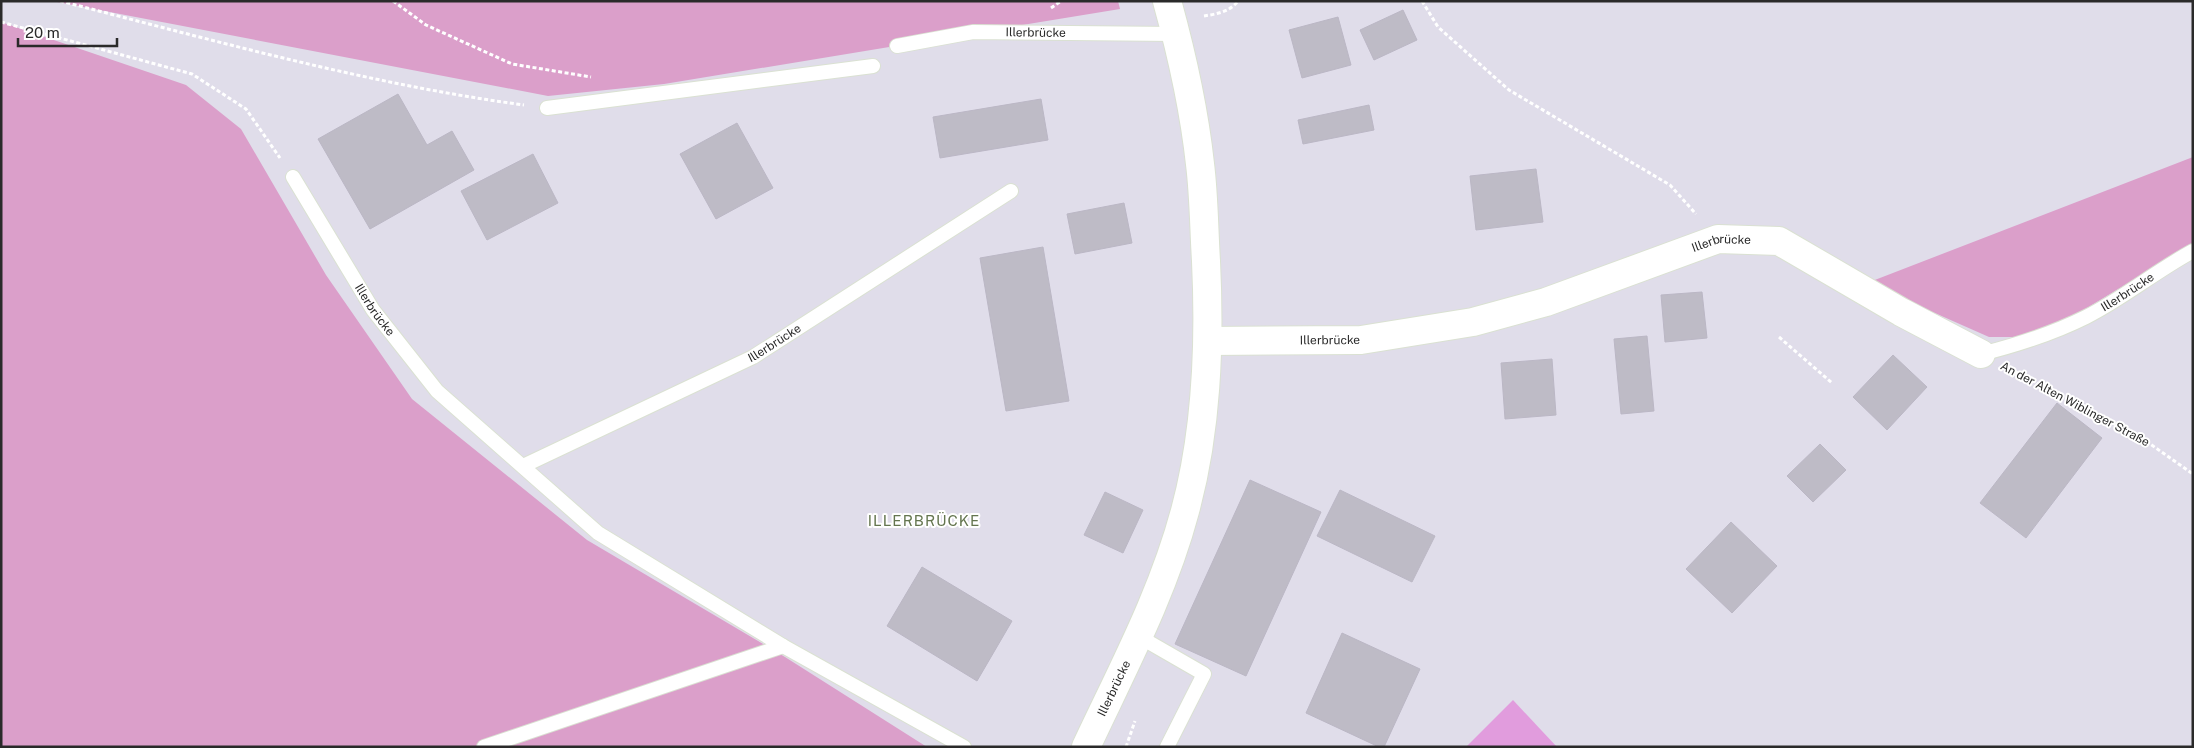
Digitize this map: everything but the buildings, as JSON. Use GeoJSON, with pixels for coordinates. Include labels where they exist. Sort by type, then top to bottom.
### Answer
{"type":"FeatureCollection","features":[{"type":"Feature","properties":{"kind":"street","name":"Illerbrücke"},"geometry":{"type":"LineString","coordinates":[[1086,747],[1160,586],[1185,511],[1196,463],[1204,409],[1208,341],[1200,166],[1190,99],[1167,1]]}},
{"type":"Feature","properties":{"kind":"street","name":"Illerbrücke"},"geometry":{"type":"LineString","coordinates":[[1208,341],[1361,340],[1473,322],[1546,302],[1718,239],[1779,241],[1901,312],[1982,354]]}},
{"type":"Feature","properties":{"kind":"lane","name":"Illerbrücke"},"geometry":{"type":"LineString","coordinates":[[897,46],[972,32],[1176,34]]}},
{"type":"Feature","properties":{"kind":"lane"},"geometry":{"type":"LineString","coordinates":[[547,108],[873,66]]}},
{"type":"Feature","properties":{"kind":"lane","name":"Illerbrücke"},"geometry":{"type":"LineString","coordinates":[[293,177],[373,310],[437,391],[598,533],[783,646],[964,747]]}},
{"type":"Feature","properties":{"kind":"lane","name":"Illerbrücke"},"geometry":{"type":"LineString","coordinates":[[523,466],[753,357],[1011,191]]}},
{"type":"Feature","properties":{"kind":"lane","name":"Illerbrücke"},"geometry":{"type":"LineString","coordinates":[[1982,354],[2024,343],[2087,317],[2165,266],[2193,251]]}},
{"type":"Feature","properties":{"kind":"lane"},"geometry":{"type":"LineString","coordinates":[[1138,636],[1204,674],[1167,747]]}},
{"type":"Feature","properties":{"kind":"lane"},"geometry":{"type":"LineString","coordinates":[[484,747],[783,646]]}},
{"type":"Feature","properties":{"kind":"path"},"geometry":{"type":"LineString","coordinates":[[60,1],[239,47],[454,96],[547,108]]}},
{"type":"Feature","properties":{"kind":"path"},"geometry":{"type":"LineString","coordinates":[[393,1],[426,25],[512,64],[593,77]]}},
{"type":"Feature","properties":{"kind":"path"},"geometry":{"type":"LineString","coordinates":[[1204,16],[1220,13],[1234,6],[1238,1]]}},
{"type":"Feature","properties":{"kind":"path"},"geometry":{"type":"LineString","coordinates":[[1422,1],[1438,26],[1510,90],[1670,185],[1718,239]]}},
{"type":"Feature","properties":{"kind":"path"},"geometry":{"type":"LineString","coordinates":[[1,22],[192,74],[246,109],[293,177]]}},
{"type":"Feature","properties":{"kind":"path"},"geometry":{"type":"LineString","coordinates":[[1779,337],[1832,383]]}},
{"type":"Feature","properties":{"kind":"path","name":"An der Alten Wiblinger Straße"},"geometry":{"type":"LineString","coordinates":[[1982,354],[2143,439],[2193,474]]}},
{"type":"Feature","properties":{"kind":"shaded area"},"geometry":{"type":"Polygon","coordinates":[[[52,1],[1118,1],[1120,9],[664,84],[548,96],[52,1]]]}},
{"type":"Feature","properties":{"kind":"shaded area"},"geometry":{"type":"Polygon","coordinates":[[[1,22],[186,85],[241,129],[326,275],[412,399],[587,540],[785,657],[927,747],[1,747],[1,22]]]}},
{"type":"Feature","properties":{"kind":"shaded area"},"geometry":{"type":"Polygon","coordinates":[[[2193,157],[2193,244],[2082,311],[2025,337],[1989,337],[1867,283],[2193,157]]]}},
{"type":"Feature","properties":{"kind":"shaded area"},"geometry":{"type":"Polygon","coordinates":[[[1513,700],[1557,747],[1466,747],[1513,700]]]}},
{"type":"Feature","properties":{"kind":"district","name":"ILLERBRÜCKE"},"geometry":{"type":"Point","coordinates":[924,520]}}]}
